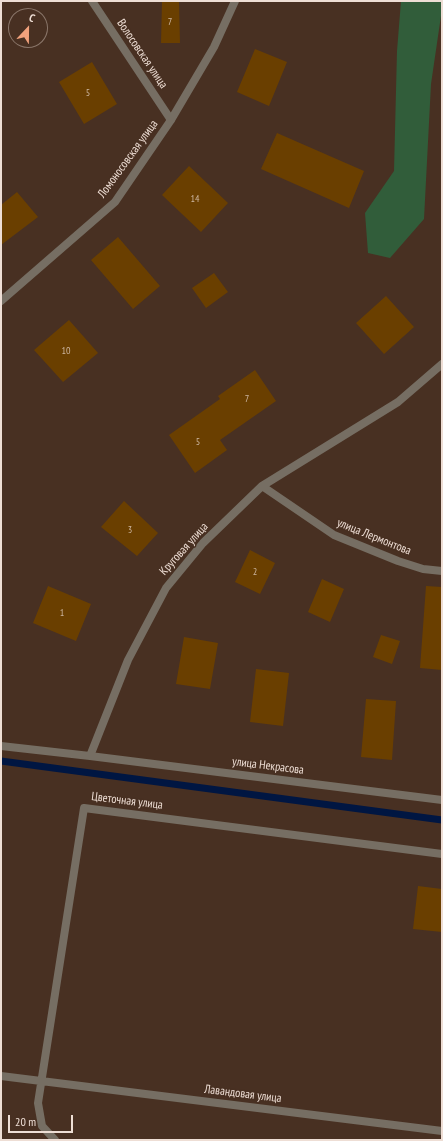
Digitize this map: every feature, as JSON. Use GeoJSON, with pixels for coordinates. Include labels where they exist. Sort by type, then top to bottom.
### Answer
{"type":"FeatureCollection","features":[{"type":"Feature","properties":{"kind":"street","name":"Волосовская улица"},"geometry":{"type":"LineString","coordinates":[[92,1],[171,120]]}},
{"type":"Feature","properties":{"kind":"street","name":"Ломоносовская улица"},"geometry":{"type":"LineString","coordinates":[[1,301],[115,202],[171,120],[214,47],[235,1]]}},
{"type":"Feature","properties":{"kind":"street","name":"Круговая улица"},"geometry":{"type":"LineString","coordinates":[[90,756],[128,660],[166,588],[203,543],[262,486],[398,402],[442,364]]}},
{"type":"Feature","properties":{"kind":"street","name":"улица Лермонтова"},"geometry":{"type":"LineString","coordinates":[[262,486],[334,535],[398,561],[423,569],[442,571]]}},
{"type":"Feature","properties":{"kind":"street"},"geometry":{"type":"LineString","coordinates":[[1,746],[90,756]]}},
{"type":"Feature","properties":{"kind":"street","name":"улица Некрасова"},"geometry":{"type":"LineString","coordinates":[[90,756],[442,800]]}},
{"type":"Feature","properties":{"kind":"street","name":"Цветочная улица"},"geometry":{"type":"LineString","coordinates":[[41,1081],[84,808],[442,854]]}},
{"type":"Feature","properties":{"kind":"street","name":"Лавандовая улица"},"geometry":{"type":"LineString","coordinates":[[1,1076],[442,1131]]}},
{"type":"Feature","properties":{"kind":"street"},"geometry":{"type":"LineString","coordinates":[[41,1081],[38,1103],[42,1126],[55,1140]]}},
{"type":"Feature","properties":{"kind":"green space"},"geometry":{"type":"Polygon","coordinates":[[[401,1],[442,1],[442,9],[431,84],[424,219],[390,258],[368,253],[365,213],[394,171],[397,51],[401,1]]]}},
{"type":"Feature","properties":{"kind":"building"},"geometry":{"type":"Polygon","coordinates":[[[162,1],[179,1],[180,43],[161,43],[162,1]]]}},
{"type":"Feature","properties":{"kind":"building"},"geometry":{"type":"Polygon","coordinates":[[[255,49],[287,62],[269,106],[237,92],[255,49]]]}},
{"type":"Feature","properties":{"kind":"building"},"geometry":{"type":"Polygon","coordinates":[[[92,62],[117,104],[84,124],[59,82],[92,62]]]}},
{"type":"Feature","properties":{"kind":"building"},"geometry":{"type":"Polygon","coordinates":[[[277,133],[364,171],[349,208],[261,169],[277,133]]]}},
{"type":"Feature","properties":{"kind":"building"},"geometry":{"type":"Polygon","coordinates":[[[189,166],[228,203],[201,232],[162,195],[189,166]]]}},
{"type":"Feature","properties":{"kind":"building"},"geometry":{"type":"Polygon","coordinates":[[[17,192],[38,217],[1,245],[1,205],[17,192]]]}},
{"type":"Feature","properties":{"kind":"building"},"geometry":{"type":"Polygon","coordinates":[[[118,237],[160,286],[133,309],[91,260],[118,237]]]}},
{"type":"Feature","properties":{"kind":"building"},"geometry":{"type":"Polygon","coordinates":[[[214,273],[228,292],[206,308],[192,288],[214,273]]]}},
{"type":"Feature","properties":{"kind":"building"},"geometry":{"type":"Polygon","coordinates":[[[386,296],[414,327],[384,354],[356,323],[386,296]]]}},
{"type":"Feature","properties":{"kind":"building"},"geometry":{"type":"Polygon","coordinates":[[[69,320],[98,353],[63,382],[34,350],[69,320]]]}},
{"type":"Feature","properties":{"kind":"building"},"geometry":{"type":"Polygon","coordinates":[[[255,370],[276,401],[220,440],[227,450],[195,473],[169,435],[220,399],[218,396],[255,370]]]}},
{"type":"Feature","properties":{"kind":"building"},"geometry":{"type":"Polygon","coordinates":[[[124,501],[158,533],[137,556],[101,527],[124,501]]]}},
{"type":"Feature","properties":{"kind":"building"},"geometry":{"type":"Polygon","coordinates":[[[250,550],[275,563],[260,594],[235,582],[250,550]]]}},
{"type":"Feature","properties":{"kind":"building"},"geometry":{"type":"Polygon","coordinates":[[[322,579],[344,589],[330,622],[308,612],[322,579]]]}},
{"type":"Feature","properties":{"kind":"building"},"geometry":{"type":"Polygon","coordinates":[[[48,586],[91,604],[76,641],[33,623],[48,586]]]}},
{"type":"Feature","properties":{"kind":"building"},"geometry":{"type":"Polygon","coordinates":[[[426,586],[442,587],[442,670],[420,668],[426,586]]]}},
{"type":"Feature","properties":{"kind":"building"},"geometry":{"type":"Polygon","coordinates":[[[381,635],[400,641],[392,664],[373,657],[381,635]]]}},
{"type":"Feature","properties":{"kind":"building"},"geometry":{"type":"Polygon","coordinates":[[[184,637],[218,643],[210,689],[176,684],[184,637]]]}},
{"type":"Feature","properties":{"kind":"building"},"geometry":{"type":"Polygon","coordinates":[[[256,669],[289,673],[283,726],[250,722],[256,669]]]}},
{"type":"Feature","properties":{"kind":"building"},"geometry":{"type":"Polygon","coordinates":[[[366,699],[396,701],[392,760],[361,757],[366,699]]]}},
{"type":"Feature","properties":{"kind":"building"},"geometry":{"type":"Polygon","coordinates":[[[418,886],[442,889],[442,932],[413,929],[418,886]]]}},
{"type":"Feature","properties":{"kind":"waterway"},"geometry":{"type":"LineString","coordinates":[[1,761],[442,820]]}}]}
